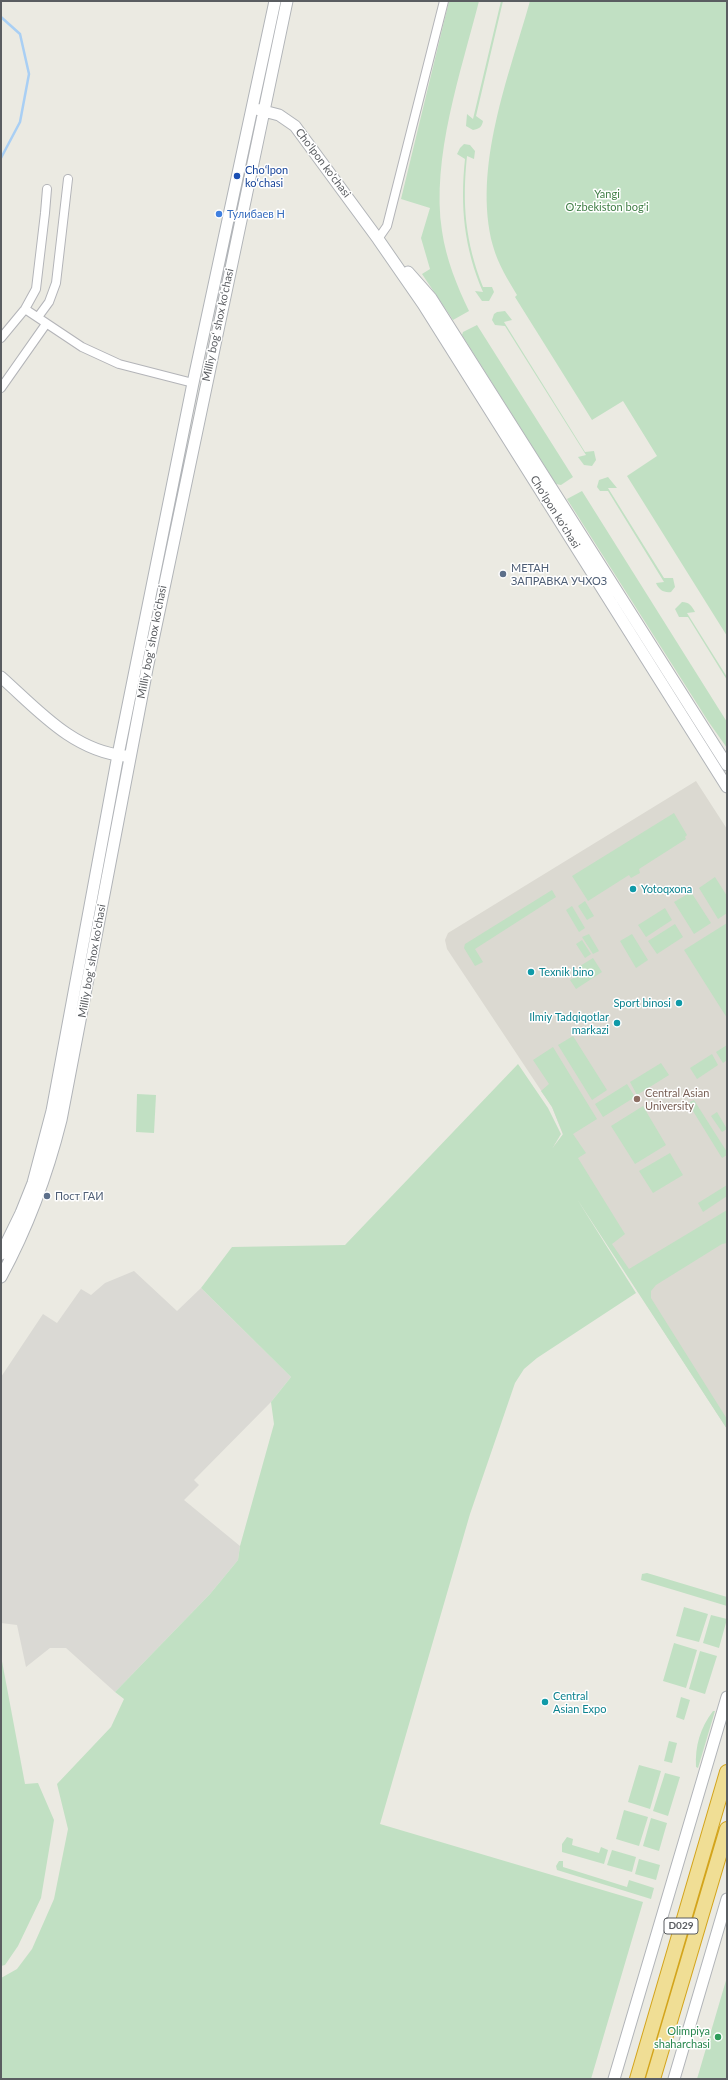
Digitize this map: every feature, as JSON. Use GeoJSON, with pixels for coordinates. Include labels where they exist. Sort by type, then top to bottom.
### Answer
{"type":"FeatureCollection","features":[{"type":"Feature","properties":{"kind":"highway","name":"D029"},"geometry":{"type":"LineString","coordinates":[[637,2079],[727,1772]]}},
{"type":"Feature","properties":{"kind":"highway","name":"D029"},"geometry":{"type":"LineString","coordinates":[[654,2079],[727,1829]]}},
{"type":"Feature","properties":{"kind":"main road","name":"Milliy bog‘ shox ko‘chasi"},"geometry":{"type":"LineString","coordinates":[[1,1254],[21,1213],[33,1183],[48,1130],[118,755],[157,561],[193,383],[275,1]]}},
{"type":"Feature","properties":{"kind":"main road","name":"Milliy bog‘ shox ko‘chasi"},"geometry":{"type":"LineString","coordinates":[[1,1277],[39,1197],[61,1120],[91,970],[130,757],[181,501],[287,1]]}},
{"type":"Feature","properties":{"kind":"main road","name":"Cho'lpon ko'chasi"},"geometry":{"type":"LineString","coordinates":[[252,108],[285,118],[300,131],[378,239],[423,304],[727,787]]}},
{"type":"Feature","properties":{"kind":"main road","name":"Cho'lpon ko'chasi"},"geometry":{"type":"LineString","coordinates":[[378,239],[431,298],[727,765]]}},
{"type":"Feature","properties":{"kind":"main road"},"geometry":{"type":"LineString","coordinates":[[170,498],[181,501]]}},
{"type":"Feature","properties":{"kind":"main road"},"geometry":{"type":"LineString","coordinates":[[157,561],[169,563]]}},
{"type":"Feature","properties":{"kind":"main road"},"geometry":{"type":"LineString","coordinates":[[1,677],[62,732],[100,750],[130,757]]}},
{"type":"Feature","properties":{"kind":"main road"},"geometry":{"type":"LineString","coordinates":[[614,2079],[727,1697]]}},
{"type":"Feature","properties":{"kind":"main road"},"geometry":{"type":"LineString","coordinates":[[674,2079],[727,1899]]}},
{"type":"Feature","properties":{"kind":"street"},"geometry":{"type":"LineString","coordinates":[[378,239],[388,226],[444,1]]}},
{"type":"Feature","properties":{"kind":"street"},"geometry":{"type":"LineString","coordinates":[[38,318],[48,302],[56,283],[68,179]]}},
{"type":"Feature","properties":{"kind":"street"},"geometry":{"type":"LineString","coordinates":[[1,338],[25,309],[36,289],[47,189]]}},
{"type":"Feature","properties":{"kind":"street"},"geometry":{"type":"LineString","coordinates":[[25,309],[82,347],[119,364],[193,383]]}},
{"type":"Feature","properties":{"kind":"street"},"geometry":{"type":"LineString","coordinates":[[1,388],[46,324]]}},
{"type":"Feature","properties":{"kind":"shaded area","name":"Central Asian University"},"geometry":{"type":"Polygon","coordinates":[[[696,781],[727,829],[727,1429],[548,1153],[563,1135],[552,1107],[447,949],[445,940],[448,933],[696,781]]]}},
{"type":"Feature","properties":{"kind":"shaded area"},"geometry":{"type":"Polygon","coordinates":[[[134,1271],[177,1311],[201,1288],[291,1377],[271,1402],[194,1480],[199,1485],[184,1500],[240,1546],[238,1560],[210,1594],[115,1692],[66,1648],[50,1648],[26,1667],[17,1625],[1,1623],[1,1377],[43,1314],[57,1323],[81,1289],[91,1295],[105,1283],[134,1271]]]}},
{"type":"Feature","properties":{"kind":"green space"},"geometry":{"type":"Polygon","coordinates":[[[449,1],[479,1],[456,86],[444,145],[441,174],[440,203],[442,231],[446,252],[452,272],[469,311],[453,320],[422,274],[430,269],[421,238],[430,208],[401,199],[449,1]]]}},
{"type":"Feature","properties":{"kind":"green space"},"geometry":{"type":"Polygon","coordinates":[[[501,1],[503,1],[476,116],[483,121],[480,127],[473,130],[466,126],[467,114],[473,119],[501,1]]]}},
{"type":"Feature","properties":{"kind":"green space","name":"Yangi O'zbekiston bog'i"},"geometry":{"type":"Polygon","coordinates":[[[530,1],[727,1],[727,636],[627,476],[657,456],[623,401],[592,420],[515,297],[517,295],[495,253],[488,216],[487,185],[490,154],[504,91],[530,1]]]}},
{"type":"Feature","properties":{"kind":"green space"},"geometry":{"type":"Polygon","coordinates":[[[464,144],[470,145],[475,151],[474,159],[467,156],[465,190],[466,222],[472,254],[483,287],[492,287],[494,292],[489,301],[482,301],[475,291],[483,292],[471,259],[465,227],[463,193],[465,159],[457,154],[464,144]]]}},
{"type":"Feature","properties":{"kind":"green space"},"geometry":{"type":"Polygon","coordinates":[[[505,311],[512,320],[504,322],[585,452],[594,451],[596,460],[592,466],[584,465],[578,457],[586,455],[505,326],[495,325],[492,320],[494,314],[505,311]]]}},
{"type":"Feature","properties":{"kind":"green space"},"geometry":{"type":"Polygon","coordinates":[[[477,325],[573,477],[561,485],[556,484],[462,335],[463,332],[477,325]]]}},
{"type":"Feature","properties":{"kind":"green space"},"geometry":{"type":"Polygon","coordinates":[[[608,477],[617,488],[608,488],[664,578],[673,578],[675,587],[671,592],[666,592],[659,588],[656,583],[664,582],[608,491],[600,491],[597,487],[599,480],[608,477]]]}},
{"type":"Feature","properties":{"kind":"green space"},"geometry":{"type":"Polygon","coordinates":[[[582,491],[727,722],[727,748],[708,721],[567,499],[582,491]]]}},
{"type":"Feature","properties":{"kind":"green space"},"geometry":{"type":"Polygon","coordinates":[[[682,602],[691,606],[694,610],[695,612],[687,613],[727,677],[727,680],[688,617],[679,617],[675,609],[682,602]]]}},
{"type":"Feature","properties":{"kind":"green space"},"geometry":{"type":"Polygon","coordinates":[[[674,813],[687,835],[685,837],[686,839],[639,869],[640,873],[631,878],[629,875],[588,901],[572,876],[674,813]]]}},
{"type":"Feature","properties":{"kind":"green space"},"geometry":{"type":"Polygon","coordinates":[[[715,877],[727,896],[727,913],[718,919],[699,888],[715,877]]]}},
{"type":"Feature","properties":{"kind":"green space"},"geometry":{"type":"Polygon","coordinates":[[[552,890],[556,897],[475,949],[483,962],[475,966],[464,948],[465,944],[552,890]]]}},
{"type":"Feature","properties":{"kind":"green space"},"geometry":{"type":"Polygon","coordinates":[[[691,892],[711,923],[694,934],[674,902],[691,892]]]}},
{"type":"Feature","properties":{"kind":"green space"},"geometry":{"type":"Polygon","coordinates":[[[585,901],[594,916],[587,920],[578,906],[585,901]]]}},
{"type":"Feature","properties":{"kind":"green space"},"geometry":{"type":"Polygon","coordinates":[[[572,906],[585,928],[579,932],[566,910],[572,906]]]}},
{"type":"Feature","properties":{"kind":"green space"},"geometry":{"type":"Polygon","coordinates":[[[665,908],[672,920],[646,937],[638,925],[665,908]]]}},
{"type":"Feature","properties":{"kind":"green space"},"geometry":{"type":"Polygon","coordinates":[[[727,923],[727,1018],[684,950],[727,923]]]}},
{"type":"Feature","properties":{"kind":"green space"},"geometry":{"type":"Polygon","coordinates":[[[675,924],[683,937],[657,954],[648,941],[675,924]]]}},
{"type":"Feature","properties":{"kind":"green space"},"geometry":{"type":"Polygon","coordinates":[[[589,934],[599,951],[593,954],[582,937],[589,934]]]}},
{"type":"Feature","properties":{"kind":"green space"},"geometry":{"type":"Polygon","coordinates":[[[632,934],[648,960],[636,968],[620,941],[632,934]]]}},
{"type":"Feature","properties":{"kind":"green space"},"geometry":{"type":"Polygon","coordinates":[[[582,940],[591,954],[585,958],[576,944],[582,940]]]}},
{"type":"Feature","properties":{"kind":"green space"},"geometry":{"type":"Polygon","coordinates":[[[593,958],[602,972],[576,989],[570,980],[583,972],[580,966],[593,958]]]}},
{"type":"Feature","properties":{"kind":"green space"},"geometry":{"type":"Polygon","coordinates":[[[573,1036],[607,1090],[592,1100],[558,1045],[573,1036]]]}},
{"type":"Feature","properties":{"kind":"green space"},"geometry":{"type":"Polygon","coordinates":[[[727,1045],[727,1060],[723,1063],[716,1052],[727,1045]]]}},
{"type":"Feature","properties":{"kind":"green space"},"geometry":{"type":"Polygon","coordinates":[[[553,1047],[597,1119],[573,1134],[586,1153],[578,1158],[625,1234],[612,1244],[629,1269],[727,1210],[727,1243],[722,1244],[656,1285],[651,1291],[651,1298],[727,1419],[727,1429],[577,1199],[636,1293],[537,1358],[524,1369],[515,1383],[470,1514],[380,1824],[643,1902],[591,2079],[1,2079],[1,1978],[17,1969],[32,1949],[54,1899],[68,1829],[57,1784],[111,1727],[124,1699],[115,1692],[210,1594],[238,1560],[240,1546],[274,1424],[271,1402],[291,1377],[201,1288],[232,1247],[345,1245],[518,1064],[548,1108],[561,1134],[552,1149],[563,1134],[552,1107],[541,1091],[549,1084],[533,1060],[553,1047]]]}},
{"type":"Feature","properties":{"kind":"green space"},"geometry":{"type":"Polygon","coordinates":[[[712,1054],[718,1065],[697,1079],[690,1068],[712,1054]]]}},
{"type":"Feature","properties":{"kind":"green space"},"geometry":{"type":"Polygon","coordinates":[[[661,1063],[669,1075],[637,1095],[630,1082],[661,1063]]]}},
{"type":"Feature","properties":{"kind":"green space"},"geometry":{"type":"Polygon","coordinates":[[[627,1084],[635,1097],[603,1117],[595,1104],[627,1084]]]}},
{"type":"Feature","properties":{"kind":"green space"},"geometry":{"type":"Polygon","coordinates":[[[137,1094],[156,1095],[154,1133],[136,1132],[137,1094]]]}},
{"type":"Feature","properties":{"kind":"green space"},"geometry":{"type":"Polygon","coordinates":[[[694,1100],[727,1152],[727,1155],[722,1158],[688,1103],[694,1100]]]}},
{"type":"Feature","properties":{"kind":"green space"},"geometry":{"type":"Polygon","coordinates":[[[643,1106],[666,1145],[635,1164],[611,1126],[643,1106]]]}},
{"type":"Feature","properties":{"kind":"green space"},"geometry":{"type":"Polygon","coordinates":[[[717,1112],[727,1129],[722,1132],[711,1116],[717,1112]]]}},
{"type":"Feature","properties":{"kind":"green space"},"geometry":{"type":"Polygon","coordinates":[[[670,1153],[683,1175],[653,1193],[639,1171],[670,1153]]]}},
{"type":"Feature","properties":{"kind":"green space"},"geometry":{"type":"Polygon","coordinates":[[[727,1185],[727,1196],[703,1212],[698,1203],[727,1185]]]}},
{"type":"Feature","properties":{"kind":"green space"},"geometry":{"type":"Polygon","coordinates":[[[647,1573],[727,1597],[727,1606],[641,1580],[642,1574],[647,1573]]]}},
{"type":"Feature","properties":{"kind":"green space"},"geometry":{"type":"Polygon","coordinates":[[[684,1607],[708,1614],[699,1642],[676,1636],[684,1607]]]}},
{"type":"Feature","properties":{"kind":"green space"},"geometry":{"type":"Polygon","coordinates":[[[711,1615],[727,1619],[719,1648],[703,1643],[711,1615]]]}},
{"type":"Feature","properties":{"kind":"green space"},"geometry":{"type":"Polygon","coordinates":[[[674,1643],[697,1650],[686,1688],[663,1681],[674,1643]]]}},
{"type":"Feature","properties":{"kind":"green space"},"geometry":{"type":"Polygon","coordinates":[[[700,1651],[717,1656],[705,1694],[689,1689],[700,1651]]]}},
{"type":"Feature","properties":{"kind":"green space"},"geometry":{"type":"Polygon","coordinates":[[[1,1656],[25,1784],[38,1783],[54,1820],[41,1898],[18,1946],[5,1965],[1,1966],[1,1656]]]}},
{"type":"Feature","properties":{"kind":"green space"},"geometry":{"type":"Polygon","coordinates":[[[681,1697],[690,1700],[684,1720],[676,1717],[681,1697]]]}},
{"type":"Feature","properties":{"kind":"green space"},"geometry":{"type":"Polygon","coordinates":[[[713,1711],[715,1711],[698,1768],[696,1767],[696,1752],[699,1738],[708,1717],[713,1711]]]}},
{"type":"Feature","properties":{"kind":"green space"},"geometry":{"type":"Polygon","coordinates":[[[669,1741],[677,1743],[672,1763],[664,1761],[669,1741]]]}},
{"type":"Feature","properties":{"kind":"green space"},"geometry":{"type":"Polygon","coordinates":[[[639,1765],[661,1771],[650,1809],[628,1802],[639,1765]]]}},
{"type":"Feature","properties":{"kind":"green space"},"geometry":{"type":"Polygon","coordinates":[[[665,1773],[680,1777],[668,1816],[653,1811],[665,1773]]]}},
{"type":"Feature","properties":{"kind":"green space"},"geometry":{"type":"Polygon","coordinates":[[[624,1810],[648,1817],[639,1846],[616,1839],[624,1810]]]}},
{"type":"Feature","properties":{"kind":"green space"},"geometry":{"type":"Polygon","coordinates":[[[651,1818],[667,1823],[659,1851],[643,1846],[651,1818]]]}},
{"type":"Feature","properties":{"kind":"green space"},"geometry":{"type":"Polygon","coordinates":[[[567,1837],[573,1839],[572,1845],[599,1853],[601,1847],[608,1850],[604,1864],[562,1852],[562,1844],[567,1837]]]}},
{"type":"Feature","properties":{"kind":"green space"},"geometry":{"type":"Polygon","coordinates":[[[612,1850],[636,1857],[632,1872],[607,1865],[612,1850]]]}},
{"type":"Feature","properties":{"kind":"green space"},"geometry":{"type":"Polygon","coordinates":[[[639,1859],[660,1865],[656,1880],[635,1874],[639,1859]]]}},
{"type":"Feature","properties":{"kind":"green space"},"geometry":{"type":"Polygon","coordinates":[[[559,1861],[563,1861],[563,1867],[627,1887],[629,1880],[654,1888],[651,1899],[557,1870],[556,1866],[559,1861]]]}},
{"type":"Feature","properties":{"kind":"green space","name":"Olimpiya shaharchasi"},"geometry":{"type":"Polygon","coordinates":[[[727,1977],[727,2079],[697,2079],[727,1977]]]}},
{"type":"Feature","properties":{"kind":"waterway"},"geometry":{"type":"LineString","coordinates":[[1,17],[20,34],[29,74],[20,122],[1,158]]}},
{"type":"Feature","properties":{"kind":"place","name":"Choʻlpon koʻchasi"},"geometry":{"type":"Point","coordinates":[237,176]}},
{"type":"Feature","properties":{"kind":"place","name":"Тулибаев Н"},"geometry":{"type":"Point","coordinates":[219,214]}},
{"type":"Feature","properties":{"kind":"place","name":"МЕТАН ЗАПРАВКА УЧХОЗ"},"geometry":{"type":"Point","coordinates":[503,574]}},
{"type":"Feature","properties":{"kind":"place","name":"Yotoqxona"},"geometry":{"type":"Point","coordinates":[633,889]}},
{"type":"Feature","properties":{"kind":"place","name":"Texnik bino"},"geometry":{"type":"Point","coordinates":[531,972]}},
{"type":"Feature","properties":{"kind":"place","name":"Sport binosi"},"geometry":{"type":"Point","coordinates":[679,1003]}},
{"type":"Feature","properties":{"kind":"place","name":"Ilmiy Tadqiqotlar markazi"},"geometry":{"type":"Point","coordinates":[617,1023]}},
{"type":"Feature","properties":{"kind":"place","name":"Central Asian University"},"geometry":{"type":"Point","coordinates":[637,1099]}},
{"type":"Feature","properties":{"kind":"place","name":"Пост ГАИ"},"geometry":{"type":"Point","coordinates":[47,1196]}},
{"type":"Feature","properties":{"kind":"place","name":"Central Asian Expo"},"geometry":{"type":"Point","coordinates":[545,1702]}},
{"type":"Feature","properties":{"kind":"place","name":"Olimpiya shaharchasi"},"geometry":{"type":"Point","coordinates":[718,2037]}}]}
